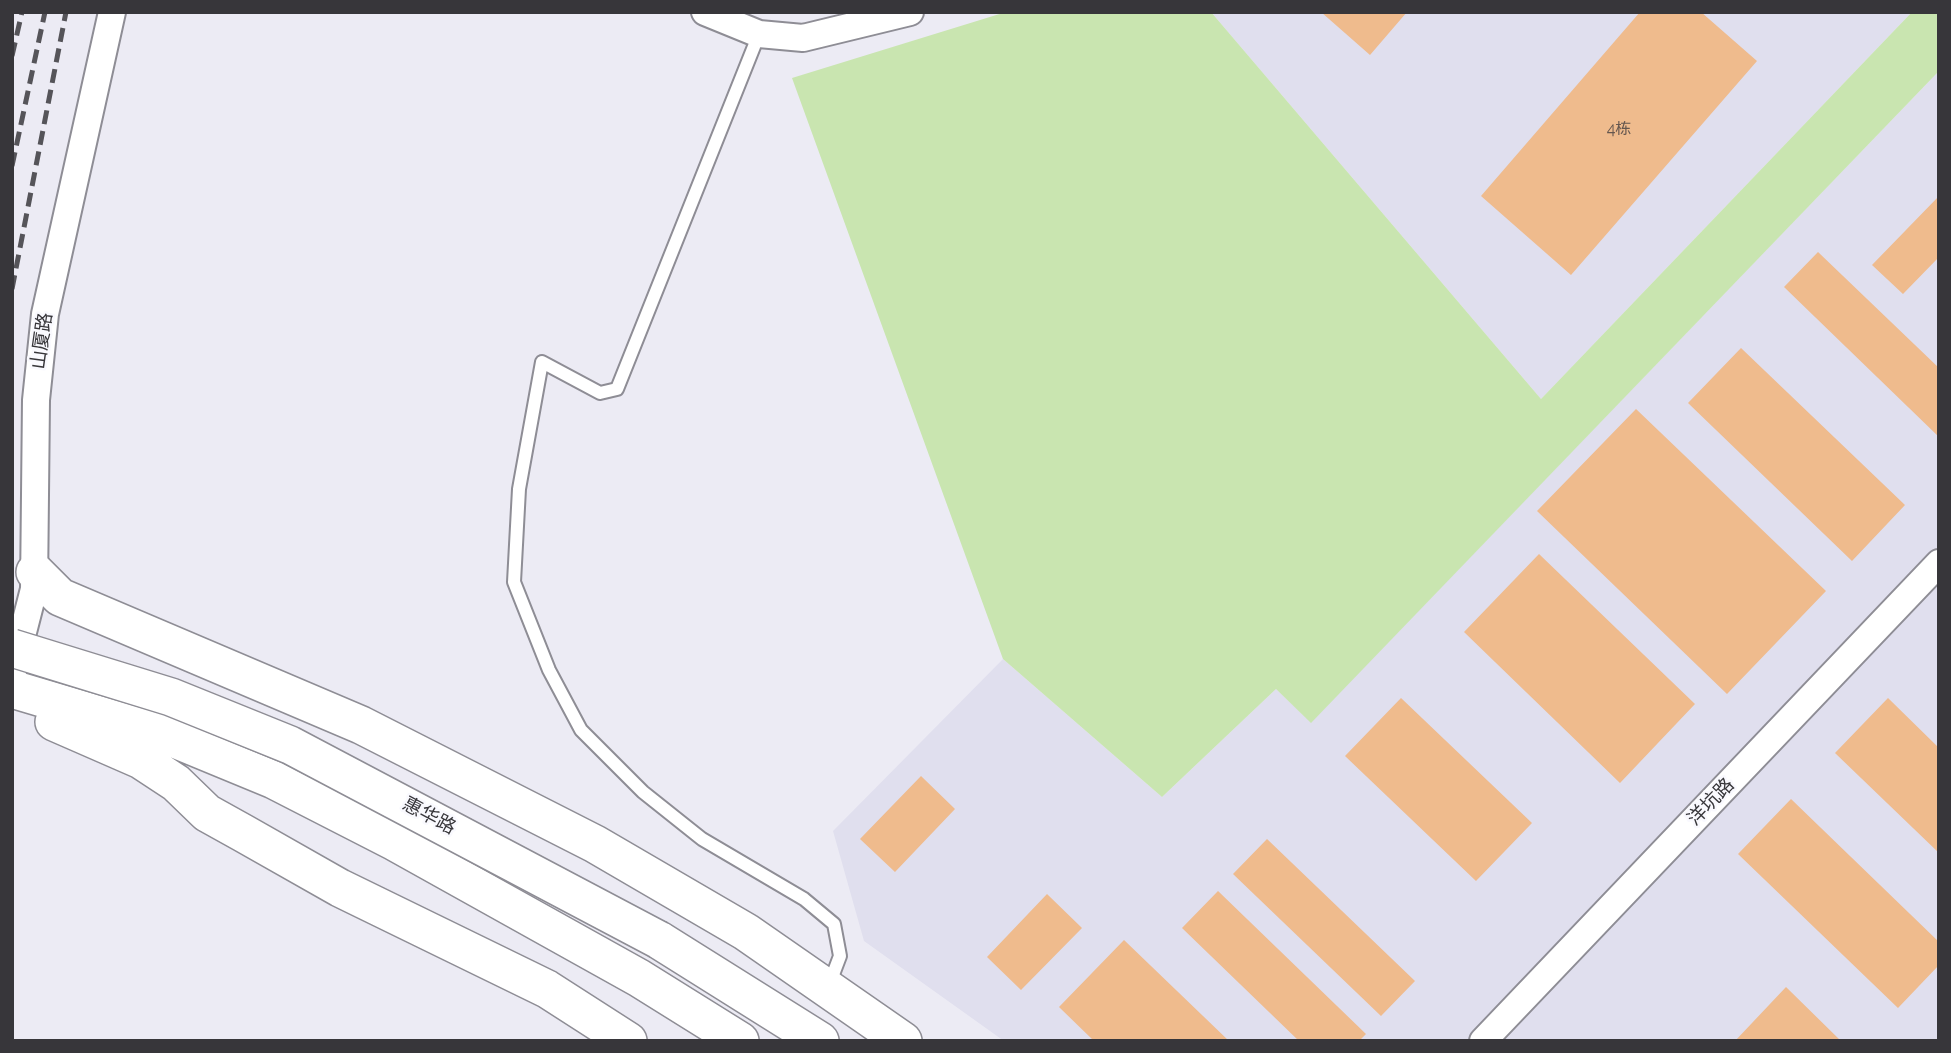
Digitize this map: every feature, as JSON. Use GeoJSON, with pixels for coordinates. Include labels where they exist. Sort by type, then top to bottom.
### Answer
{"type":"FeatureCollection","features":[{"type":"Feature","properties":{"kind":"main road"},"geometry":{"type":"LineString","coordinates":[[35,572],[60,597],[361,724],[595,844],[746,933],[903,1041]]}},
{"type":"Feature","properties":{"kind":"main road","name":"惠华路"},"geometry":{"type":"LineString","coordinates":[[12,648],[171,697],[290,745],[659,940],[820,1041]]}},
{"type":"Feature","properties":{"kind":"main road","name":"惠华路"},"geometry":{"type":"LineString","coordinates":[[12,689],[160,733],[274,780],[395,842],[639,978],[740,1041]]}},
{"type":"Feature","properties":{"kind":"main road"},"geometry":{"type":"LineString","coordinates":[[12,702],[141,760],[176,783],[207,813],[340,888],[547,989],[628,1041]]}},
{"type":"Feature","properties":{"kind":"street","name":"山厦路"},"geometry":{"type":"LineString","coordinates":[[12,675],[25,630],[35,572],[36,400],[43,325],[112,12]]}},
{"type":"Feature","properties":{"kind":"street"},"geometry":{"type":"LineString","coordinates":[[705,12],[759,34],[803,38],[910,12]]}},
{"type":"Feature","properties":{"kind":"street","name":"洋坑路"},"geometry":{"type":"LineString","coordinates":[[1483,1041],[1939,563]]}},
{"type":"Feature","properties":{"kind":"lane"},"geometry":{"type":"LineString","coordinates":[[759,34],[617,389],[600,393],[542,362],[519,489],[514,582],[549,670],[581,730],[643,792],[702,839],[804,899],[834,923],[840,956],[828,989]]}},
{"type":"Feature","properties":{"kind":"shaded area"},"geometry":{"type":"Polygon","coordinates":[[[1211,12],[1912,12],[1541,399],[1211,12]]]}},
{"type":"Feature","properties":{"kind":"shaded area"},"geometry":{"type":"Polygon","coordinates":[[[1939,71],[1939,1041],[1004,1041],[864,941],[833,831],[1003,659],[1162,797],[1276,689],[1311,722],[1939,71]]]}},
{"type":"Feature","properties":{"kind":"green space"},"geometry":{"type":"Polygon","coordinates":[[[1006,12],[1211,12],[1541,399],[1912,12],[1939,12],[1939,71],[1311,723],[1276,689],[1162,797],[1003,659],[792,78],[1006,12]]]}},
{"type":"Feature","properties":{"kind":"building"},"geometry":{"type":"Polygon","coordinates":[[[1321,12],[1407,12],[1370,55],[1321,12]]]}},
{"type":"Feature","properties":{"kind":"building"},"geometry":{"type":"Polygon","coordinates":[[[1640,12],[1701,12],[1757,61],[1571,275],[1481,196],[1640,12]]]}},
{"type":"Feature","properties":{"kind":"building"},"geometry":{"type":"Polygon","coordinates":[[[1939,196],[1939,257],[1903,294],[1872,265],[1939,196]]]}},
{"type":"Feature","properties":{"kind":"building"},"geometry":{"type":"Polygon","coordinates":[[[1818,252],[1939,368],[1939,437],[1784,287],[1818,252]]]}},
{"type":"Feature","properties":{"kind":"building"},"geometry":{"type":"Polygon","coordinates":[[[1741,348],[1905,505],[1852,561],[1688,403],[1741,348]]]}},
{"type":"Feature","properties":{"kind":"building"},"geometry":{"type":"Polygon","coordinates":[[[1636,409],[1826,591],[1727,694],[1537,511],[1636,409]]]}},
{"type":"Feature","properties":{"kind":"building"},"geometry":{"type":"Polygon","coordinates":[[[1539,554],[1695,704],[1620,783],[1464,632],[1539,554]]]}},
{"type":"Feature","properties":{"kind":"building"},"geometry":{"type":"Polygon","coordinates":[[[1401,698],[1532,823],[1476,881],[1345,756],[1401,698]]]}},
{"type":"Feature","properties":{"kind":"building"},"geometry":{"type":"Polygon","coordinates":[[[1888,698],[1939,748],[1939,853],[1835,753],[1888,698]]]}},
{"type":"Feature","properties":{"kind":"building"},"geometry":{"type":"Polygon","coordinates":[[[921,776],[955,809],[895,872],[860,839],[921,776]]]}},
{"type":"Feature","properties":{"kind":"building"},"geometry":{"type":"Polygon","coordinates":[[[1791,799],[1939,942],[1939,965],[1898,1008],[1738,854],[1791,799]]]}},
{"type":"Feature","properties":{"kind":"building"},"geometry":{"type":"Polygon","coordinates":[[[1267,839],[1415,981],[1381,1016],[1233,874],[1267,839]]]}},
{"type":"Feature","properties":{"kind":"building"},"geometry":{"type":"Polygon","coordinates":[[[1218,891],[1366,1034],[1359,1041],[1299,1041],[1182,928],[1218,891]]]}},
{"type":"Feature","properties":{"kind":"building"},"geometry":{"type":"Polygon","coordinates":[[[1047,894],[1082,928],[1021,990],[987,957],[1047,894]]]}},
{"type":"Feature","properties":{"kind":"building"},"geometry":{"type":"Polygon","coordinates":[[[1124,940],[1229,1041],[1094,1041],[1059,1007],[1124,940]]]}},
{"type":"Feature","properties":{"kind":"building"},"geometry":{"type":"Polygon","coordinates":[[[1786,987],[1841,1041],[1735,1041],[1786,987]]]}},
{"type":"Feature","properties":{"kind":"railway"},"geometry":{"type":"LineString","coordinates":[[12,56],[22,12]]}},
{"type":"Feature","properties":{"kind":"railway"},"geometry":{"type":"LineString","coordinates":[[12,166],[45,12]]}},
{"type":"Feature","properties":{"kind":"railway"},"geometry":{"type":"LineString","coordinates":[[12,289],[66,12]]}}]}
